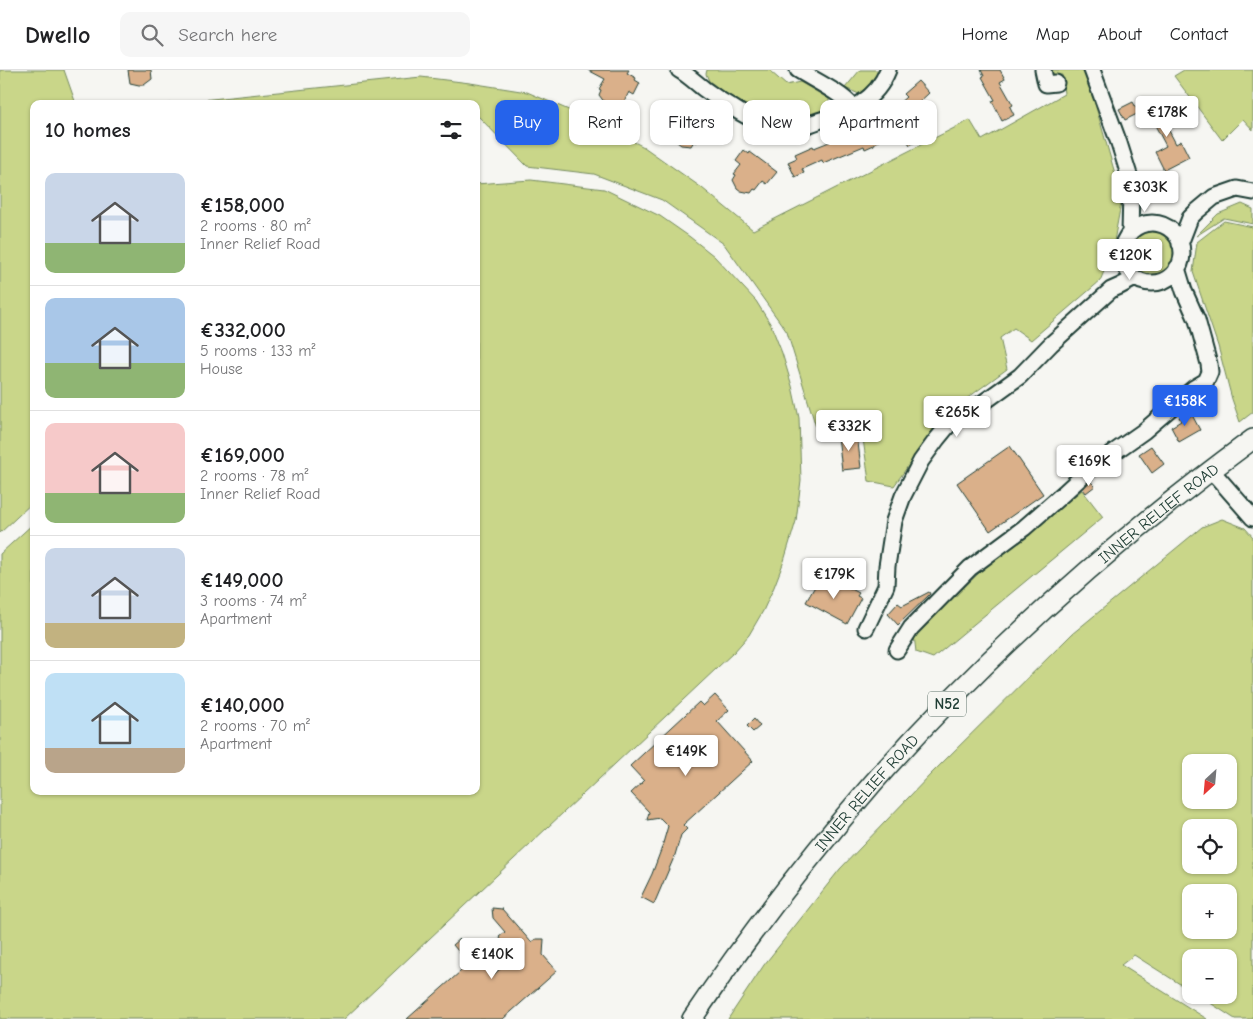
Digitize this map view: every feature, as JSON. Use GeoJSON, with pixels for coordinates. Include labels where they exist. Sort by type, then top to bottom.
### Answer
{"type":"FeatureCollection","features":[{"type":"Feature","properties":{"kind":"main road","name":"INNER RELIEF ROAD"},"geometry":{"type":"LineString","coordinates":[[692,1019],[779,898],[873,783],[928,724],[1025,627],[1100,560],[1211,470],[1253,439]]}},
{"type":"Feature","properties":{"kind":"street"},"geometry":{"type":"LineString","coordinates":[[679,70],[695,75],[706,90],[755,122],[778,128],[801,127],[820,120]]}},
{"type":"Feature","properties":{"kind":"street"},"geometry":{"type":"LineString","coordinates":[[798,70],[846,100]]}},
{"type":"Feature","properties":{"kind":"street"},"geometry":{"type":"LineString","coordinates":[[866,100],[875,92],[888,70]]}},
{"type":"Feature","properties":{"kind":"street"},"geometry":{"type":"LineString","coordinates":[[1044,70],[1046,84],[1056,83]]}},
{"type":"Feature","properties":{"kind":"street"},"geometry":{"type":"LineString","coordinates":[[1092,70],[1130,178],[1130,233]]}},
{"type":"Feature","properties":{"kind":"street"},"geometry":{"type":"LineString","coordinates":[[1167,228],[1190,218],[1214,197],[1237,189],[1253,192]]}},
{"type":"Feature","properties":{"kind":"street"},"geometry":{"type":"LineString","coordinates":[[1131,192],[1146,224]]}},
{"type":"Feature","properties":{"kind":"street"},"geometry":{"type":"LineString","coordinates":[[1180,244],[1190,218]]}},
{"type":"Feature","properties":{"kind":"street"},"geometry":{"type":"LineString","coordinates":[[1146,224],[1159,224],[1167,228],[1180,244],[1181,250],[1181,259],[1173,273],[1162,281],[1153,283],[1135,278],[1130,274],[1123,261],[1124,241],[1137,227],[1146,224]]}},
{"type":"Feature","properties":{"kind":"street"},"geometry":{"type":"LineString","coordinates":[[1111,290],[1123,261]]}},
{"type":"Feature","properties":{"kind":"street"},"geometry":{"type":"LineString","coordinates":[[897,650],[911,628],[970,568],[1024,528],[1090,469],[1144,431],[1206,380],[1210,372],[1209,364],[1197,320],[1184,291],[1177,268]]}},
{"type":"Feature","properties":{"kind":"street"},"geometry":{"type":"LineString","coordinates":[[866,628],[886,586],[894,521],[903,496],[921,462],[937,438],[951,422],[984,402],[1020,376],[1051,344],[1111,290],[1135,278]]}},
{"type":"Feature","properties":{"kind":"street"},"geometry":{"type":"LineString","coordinates":[[1162,281],[1184,291]]}},
{"type":"Feature","properties":{"kind":"street"},"geometry":{"type":"LineString","coordinates":[[1211,470],[1253,518]]}},
{"type":"Feature","properties":{"kind":"green space"},"geometry":{"type":"Polygon","coordinates":[[[0,70],[64,70],[75,100],[30,100],[30,505],[0,533],[0,70]]]}},
{"type":"Feature","properties":{"kind":"green space"},"geometry":{"type":"Polygon","coordinates":[[[707,70],[772,70],[771,72],[786,85],[800,82],[829,100],[820,100],[820,112],[810,115],[810,100],[743,100],[743,106],[709,81],[706,74],[707,70]]]}},
{"type":"Feature","properties":{"kind":"green space"},"geometry":{"type":"Polygon","coordinates":[[[860,70],[879,70],[869,85],[859,94],[845,88],[860,70]]]}},
{"type":"Feature","properties":{"kind":"green space"},"geometry":{"type":"Polygon","coordinates":[[[1050,70],[1083,70],[1089,83],[1122,198],[1112,252],[1100,281],[1031,340],[1014,328],[1000,338],[1007,369],[943,416],[894,486],[869,481],[861,425],[816,427],[787,332],[724,244],[662,200],[594,174],[527,166],[506,145],[559,145],[559,106],[569,110],[569,145],[640,145],[702,188],[753,230],[921,145],[937,145],[937,137],[970,120],[982,140],[1064,94],[1062,75],[1051,75],[1050,70]]]}},
{"type":"Feature","properties":{"kind":"green space"},"geometry":{"type":"Polygon","coordinates":[[[1184,70],[1253,70],[1253,130],[1243,119],[1222,140],[1174,76],[1184,70]]]}},
{"type":"Feature","properties":{"kind":"green space"},"geometry":{"type":"Polygon","coordinates":[[[421,77],[527,92],[546,100],[495,100],[495,133],[480,118],[480,100],[202,100],[421,77]]]}},
{"type":"Feature","properties":{"kind":"green space"},"geometry":{"type":"Polygon","coordinates":[[[531,180],[604,189],[660,216],[690,237],[714,256],[756,301],[771,325],[792,386],[799,418],[801,480],[796,521],[784,561],[763,611],[749,635],[734,652],[344,1019],[0,1019],[0,554],[30,527],[30,795],[480,795],[480,184],[531,180]]]}},
{"type":"Feature","properties":{"kind":"green space"},"geometry":{"type":"Polygon","coordinates":[[[1242,204],[1253,209],[1253,224],[1224,218],[1196,236],[1218,214],[1242,204]]]}},
{"type":"Feature","properties":{"kind":"green space"},"geometry":{"type":"Polygon","coordinates":[[[1224,221],[1253,227],[1253,412],[1240,422],[1218,346],[1193,272],[1197,242],[1224,221]]]}},
{"type":"Feature","properties":{"kind":"green space"},"geometry":{"type":"Polygon","coordinates":[[[1152,230],[1165,234],[1171,240],[1175,253],[1171,266],[1165,272],[1152,276],[1139,272],[1133,266],[1129,253],[1133,240],[1139,234],[1152,230]]]}},
{"type":"Feature","properties":{"kind":"green space"},"geometry":{"type":"Polygon","coordinates":[[[1082,490],[1103,517],[933,658],[916,652],[914,635],[981,571],[1082,490]]]}},
{"type":"Feature","properties":{"kind":"green space"},"geometry":{"type":"Polygon","coordinates":[[[1222,519],[1245,528],[1253,537],[1253,1019],[1235,1019],[1212,1004],[1237,1004],[1237,949],[1182,949],[1182,985],[1134,955],[1121,965],[1207,1019],[728,1019],[764,965],[840,869],[931,774],[1072,634],[1202,527],[1222,519]]]}},
{"type":"Feature","properties":{"kind":"building"},"geometry":{"type":"Polygon","coordinates":[[[128,70],[151,70],[152,79],[144,85],[130,83],[128,70]]]}},
{"type":"Feature","properties":{"kind":"building"},"geometry":{"type":"Polygon","coordinates":[[[588,70],[629,70],[627,73],[636,78],[635,80],[640,83],[634,95],[629,92],[625,100],[603,100],[599,95],[601,90],[599,89],[605,79],[588,70]]]}},
{"type":"Feature","properties":{"kind":"building"},"geometry":{"type":"Polygon","coordinates":[[[981,70],[1000,70],[1005,79],[1000,82],[1013,105],[1010,107],[1014,115],[1002,121],[992,101],[995,100],[982,77],[984,76],[981,70]]]}},
{"type":"Feature","properties":{"kind":"building"},"geometry":{"type":"Polygon","coordinates":[[[918,81],[929,93],[922,100],[903,100],[906,97],[903,94],[918,81]]]}},
{"type":"Feature","properties":{"kind":"building"},"geometry":{"type":"Polygon","coordinates":[[[1133,102],[1139,113],[1125,120],[1119,109],[1133,102]]]}},
{"type":"Feature","properties":{"kind":"building"},"geometry":{"type":"Polygon","coordinates":[[[1166,102],[1176,120],[1166,125],[1176,144],[1181,141],[1189,157],[1164,170],[1155,152],[1166,146],[1148,112],[1166,102]]]}},
{"type":"Feature","properties":{"kind":"building"},"geometry":{"type":"Polygon","coordinates":[[[822,145],[874,145],[865,149],[864,146],[823,163],[822,160],[802,169],[804,173],[795,177],[788,162],[797,158],[795,154],[813,146],[814,148],[822,145]]]}},
{"type":"Feature","properties":{"kind":"building"},"geometry":{"type":"Polygon","coordinates":[[[744,150],[749,154],[750,152],[777,172],[767,184],[763,181],[751,193],[741,191],[733,180],[736,175],[734,174],[741,165],[736,161],[744,150]]]}},
{"type":"Feature","properties":{"kind":"building"},"geometry":{"type":"Polygon","coordinates":[[[1188,413],[1190,416],[1192,415],[1200,430],[1179,442],[1171,427],[1181,421],[1179,417],[1188,413]]]}},
{"type":"Feature","properties":{"kind":"building"},"geometry":{"type":"Polygon","coordinates":[[[857,434],[861,468],[842,470],[838,436],[857,434]]]}},
{"type":"Feature","properties":{"kind":"building"},"geometry":{"type":"Polygon","coordinates":[[[1010,446],[1043,494],[990,531],[957,483],[1010,446]]]}},
{"type":"Feature","properties":{"kind":"building"},"geometry":{"type":"Polygon","coordinates":[[[1151,446],[1164,464],[1152,473],[1139,454],[1151,446]]]}},
{"type":"Feature","properties":{"kind":"building"},"geometry":{"type":"Polygon","coordinates":[[[1090,481],[1095,486],[1086,493],[1083,489],[1090,481]]]}},
{"type":"Feature","properties":{"kind":"building"},"geometry":{"type":"Polygon","coordinates":[[[821,576],[840,587],[842,584],[859,593],[857,596],[861,598],[847,624],[806,602],[821,576]]]}},
{"type":"Feature","properties":{"kind":"building"},"geometry":{"type":"Polygon","coordinates":[[[929,592],[930,594],[898,625],[888,614],[898,603],[902,606],[929,592]]]}},
{"type":"Feature","properties":{"kind":"building"},"geometry":{"type":"Polygon","coordinates":[[[715,695],[729,710],[717,721],[753,761],[683,825],[687,829],[681,835],[675,855],[654,904],[641,897],[652,874],[668,826],[660,818],[647,820],[649,812],[631,793],[644,781],[630,766],[699,702],[703,706],[715,695]]]}},
{"type":"Feature","properties":{"kind":"building"},"geometry":{"type":"Polygon","coordinates":[[[754,719],[760,726],[753,732],[747,726],[754,719]]]}},
{"type":"Feature","properties":{"kind":"building"},"geometry":{"type":"Polygon","coordinates":[[[492,908],[502,909],[531,942],[536,939],[544,939],[543,955],[557,971],[503,1019],[407,1019],[469,964],[453,945],[460,939],[492,976],[515,956],[499,937],[505,932],[493,918],[492,908]]]}}]}
